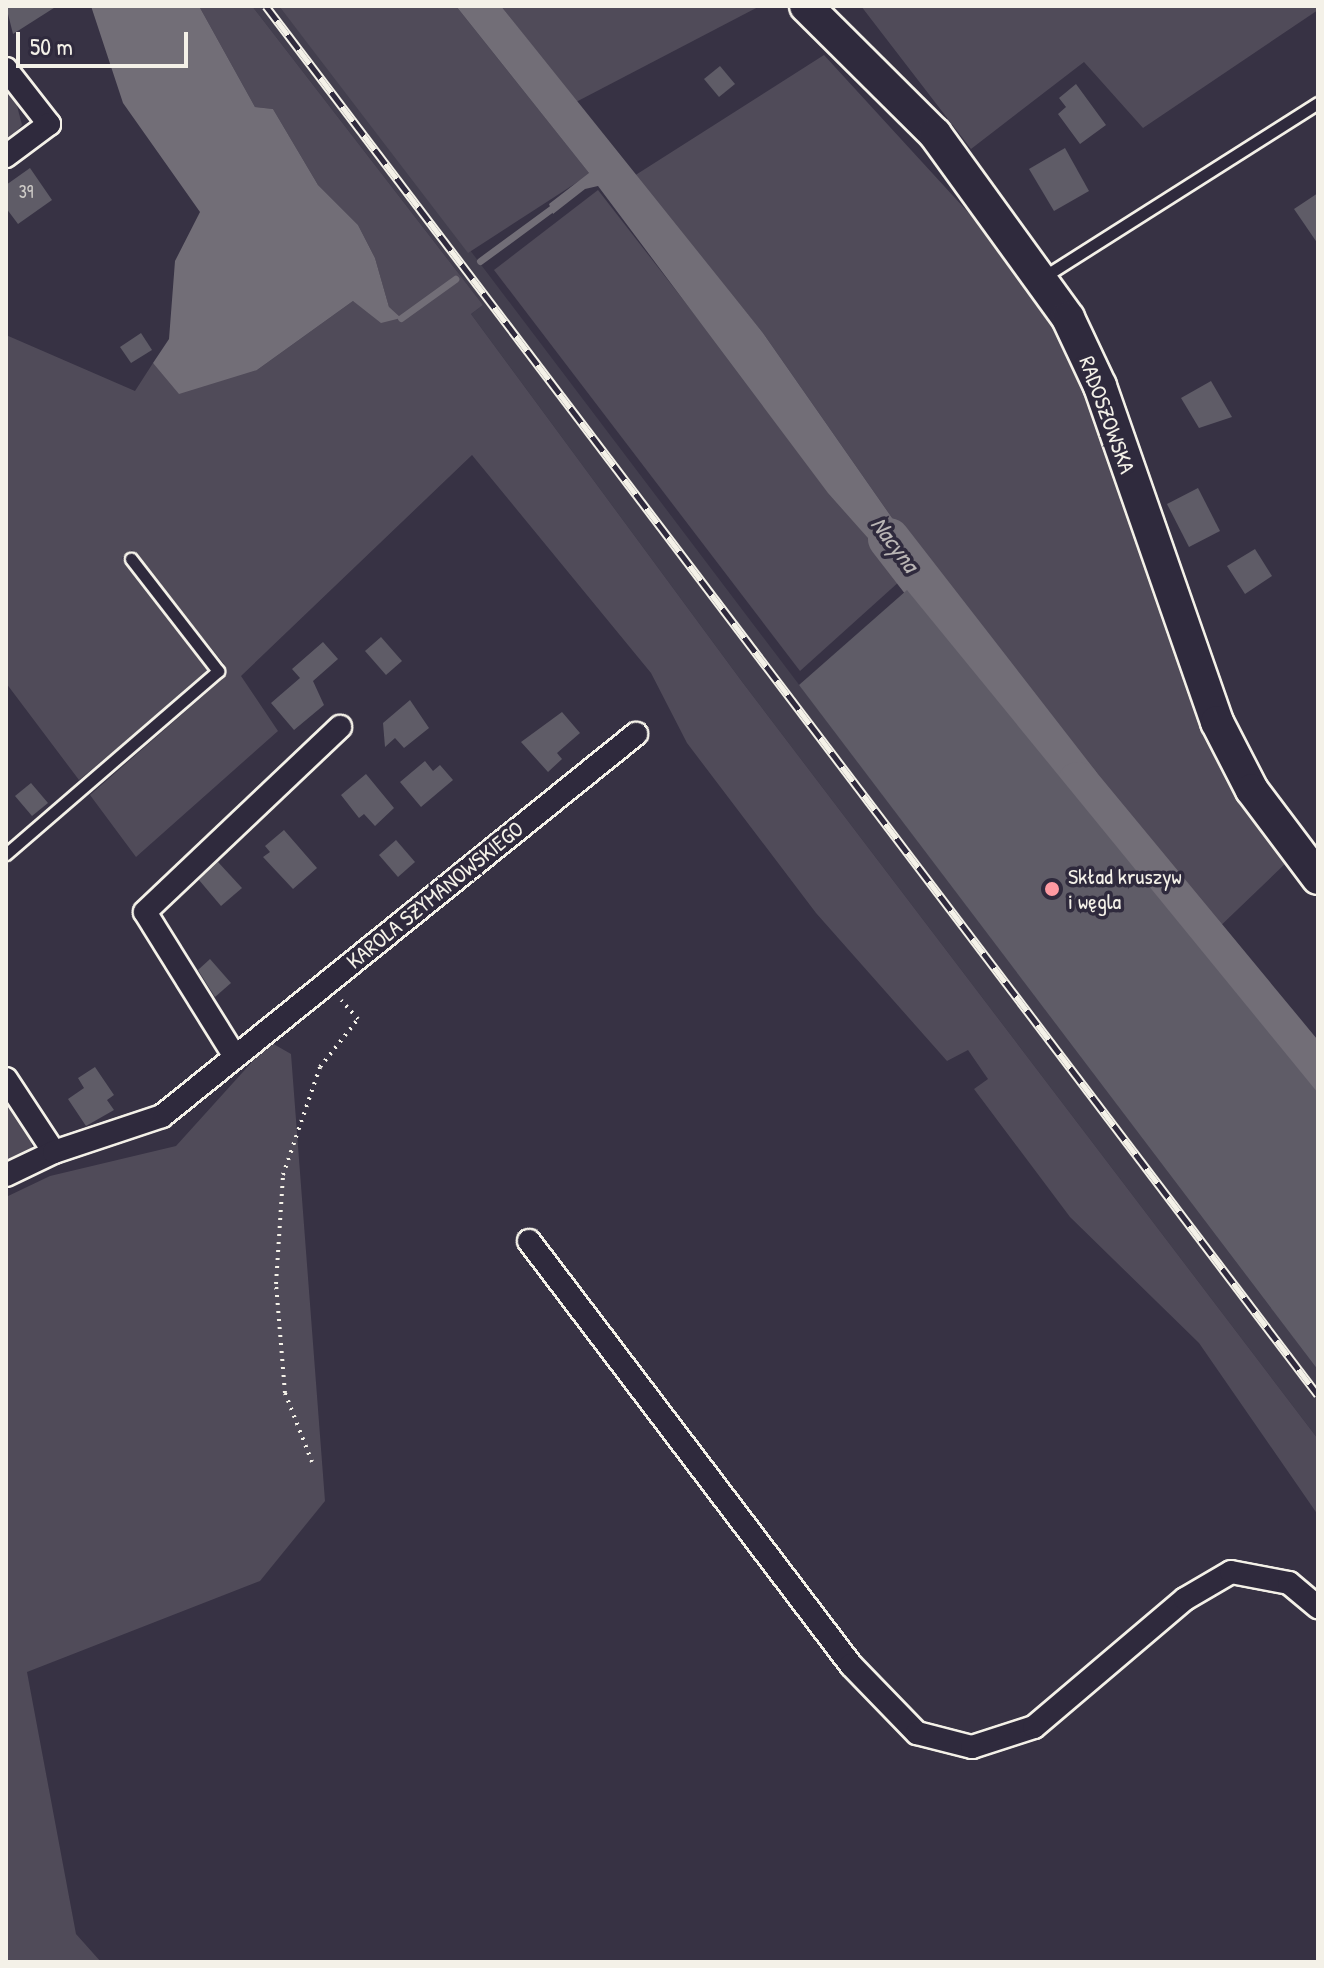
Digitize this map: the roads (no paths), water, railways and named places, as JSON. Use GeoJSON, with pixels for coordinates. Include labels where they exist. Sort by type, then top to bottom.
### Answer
{"type":"FeatureCollection","features":[{"type":"Feature","properties":{"kind":"street","name":"RADOSZOWSKA"},"geometry":{"type":"LineString","coordinates":[[806,6],[935,134],[1068,318],[1100,386],[1188,648],[1225,739],[1252,790],[1318,878]]}},
{"type":"Feature","properties":{"kind":"street"},"geometry":{"type":"LineString","coordinates":[[6,69],[49,124],[6,156]]}},
{"type":"Feature","properties":{"kind":"street"},"geometry":{"type":"LineString","coordinates":[[234,1055],[145,912],[340,727]]}},
{"type":"Feature","properties":{"kind":"street","name":"KAROLA SZYMANOWSKIEGO"},"geometry":{"type":"LineString","coordinates":[[6,1175],[54,1152],[162,1116],[636,734]]}},
{"type":"Feature","properties":{"kind":"street"},"geometry":{"type":"LineString","coordinates":[[6,1079],[54,1152]]}},
{"type":"Feature","properties":{"kind":"street"},"geometry":{"type":"LineString","coordinates":[[529,1241],[851,1665],[917,1733],[972,1747],[1034,1727],[1185,1599],[1231,1572],[1289,1583],[1318,1607]]}},
{"type":"Feature","properties":{"kind":"lane"},"geometry":{"type":"LineString","coordinates":[[1041,278],[1318,103]]}},
{"type":"Feature","properties":{"kind":"lane"},"geometry":{"type":"LineString","coordinates":[[6,854],[218,671],[131,559]]}},
{"type":"Feature","properties":{"kind":"water"},"geometry":{"type":"Polygon","coordinates":[[[91,6],[199,6],[255,107],[273,109],[318,185],[358,225],[375,258],[389,307],[401,318],[381,323],[353,301],[257,370],[179,394],[153,363],[169,339],[175,261],[200,212],[123,103],[91,6]]]}},
{"type":"Feature","properties":{"kind":"water"},"geometry":{"type":"Polygon","coordinates":[[[456,6],[501,6],[763,333],[934,578],[915,591],[828,493],[598,186],[585,189],[553,214],[549,204],[589,173],[456,6]]]}},
{"type":"Feature","properties":{"kind":"waterway"},"geometry":{"type":"LineString","coordinates":[[480,261],[559,203]]}},
{"type":"Feature","properties":{"kind":"waterway"},"geometry":{"type":"LineString","coordinates":[[401,318],[455,279]]}},
{"type":"Feature","properties":{"kind":"waterway","name":"Nacyna"},"geometry":{"type":"LineString","coordinates":[[889,539],[1078,783],[1318,1073]]}},
{"type":"Feature","properties":{"kind":"railway"},"geometry":{"type":"LineString","coordinates":[[266,6],[1318,1395]]}},
{"type":"Feature","properties":{"kind":"place","name":"Skład kruszyw i węgla"},"geometry":{"type":"Point","coordinates":[1052,889]}}]}
